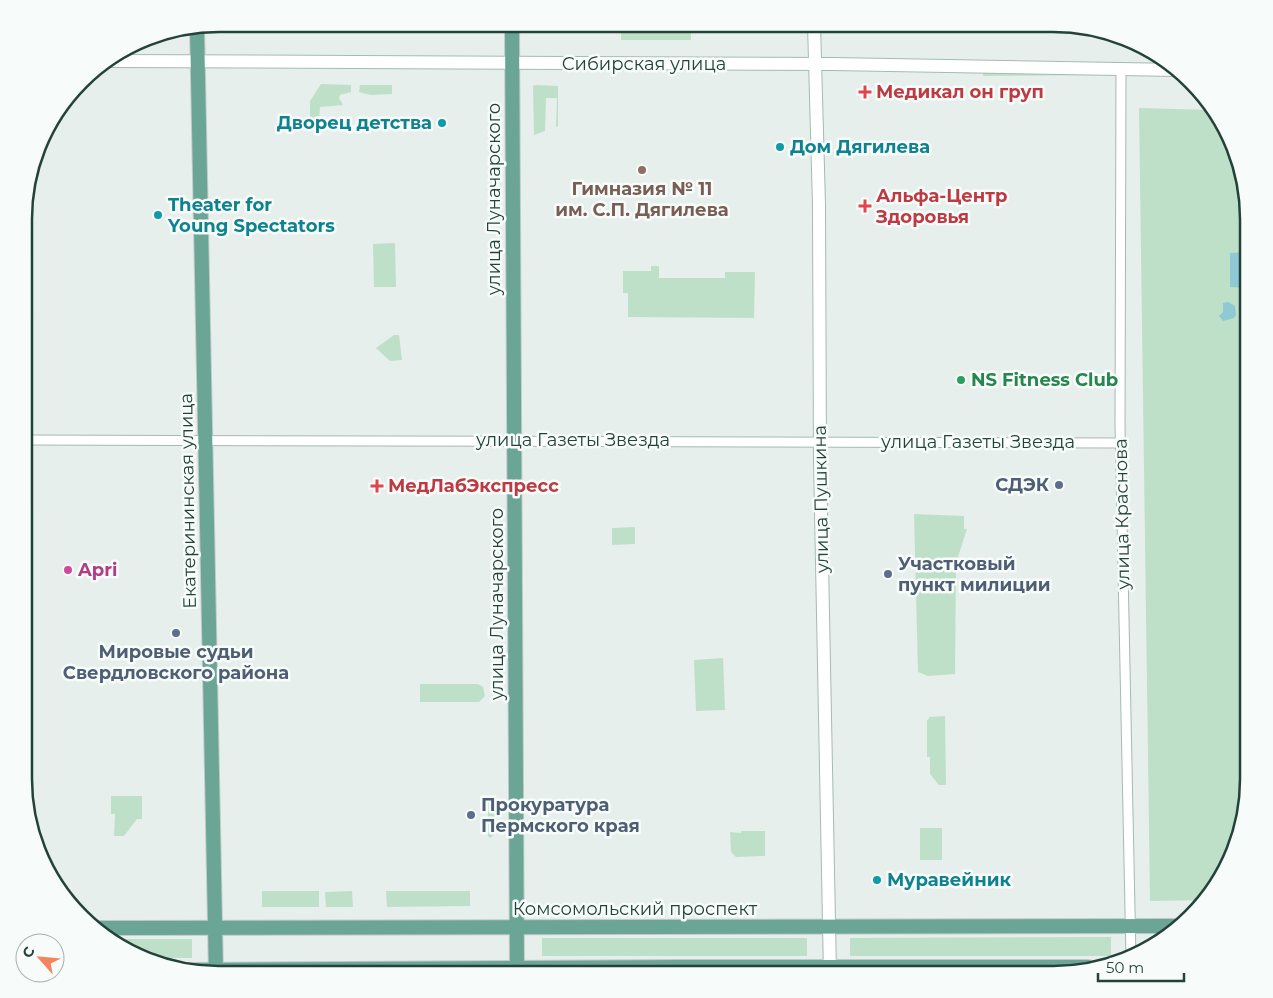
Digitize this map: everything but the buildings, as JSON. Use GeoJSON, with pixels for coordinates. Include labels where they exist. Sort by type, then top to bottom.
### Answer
{"type":"FeatureCollection","features":[{"type":"Feature","properties":{"kind":"main road","name":"улица Луначарского"},"geometry":{"type":"LineString","coordinates":[[512,32],[517,966]]}},
{"type":"Feature","properties":{"kind":"main road","name":"улица Пушкина"},"geometry":{"type":"LineString","coordinates":[[814,32],[819,205],[820,441],[830,966]]}},
{"type":"Feature","properties":{"kind":"main road","name":"Екатерининская улица"},"geometry":{"type":"LineString","coordinates":[[197,34],[216,966]]}},
{"type":"Feature","properties":{"kind":"main road","name":"Сибирская улица"},"geometry":{"type":"LineString","coordinates":[[120,61],[924,65],[1166,70]]}},
{"type":"Feature","properties":{"kind":"main road","name":"Комсомольский проспект"},"geometry":{"type":"LineString","coordinates":[[107,928],[1168,926]]}},
{"type":"Feature","properties":{"kind":"street","name":"улица Краснова"},"geometry":{"type":"LineString","coordinates":[[1121,70],[1121,443],[1131,948]]}},
{"type":"Feature","properties":{"kind":"street","name":"улица Газеты Звезда"},"geometry":{"type":"LineString","coordinates":[[32,440],[1121,443]]}},
{"type":"Feature","properties":{"kind":"green space"},"geometry":{"type":"Polygon","coordinates":[[[621,32],[691,32],[691,40],[621,40],[621,32]]]}},
{"type":"Feature","properties":{"kind":"green space"},"geometry":{"type":"Polygon","coordinates":[[[983,72],[1096,72],[1096,75],[983,76],[983,72]]]}},
{"type":"Feature","properties":{"kind":"green space"},"geometry":{"type":"Polygon","coordinates":[[[321,84],[351,85],[351,92],[340,95],[339,98],[343,105],[320,107],[319,123],[310,123],[310,101],[321,84]]]}},
{"type":"Feature","properties":{"kind":"green space"},"geometry":{"type":"Polygon","coordinates":[[[360,85],[392,85],[392,94],[371,95],[359,92],[360,85]]]}},
{"type":"Feature","properties":{"kind":"green space"},"geometry":{"type":"Polygon","coordinates":[[[533,86],[558,86],[558,126],[556,127],[557,98],[546,98],[545,131],[534,135],[533,86]]]}},
{"type":"Feature","properties":{"kind":"green space"},"geometry":{"type":"Polygon","coordinates":[[[1139,108],[1205,110],[1216,126],[1231,159],[1240,207],[1240,791],[1231,839],[1216,872],[1195,900],[1150,901],[1139,108]]]}},
{"type":"Feature","properties":{"kind":"green space"},"geometry":{"type":"Polygon","coordinates":[[[395,243],[396,287],[374,287],[373,244],[395,243]]]}},
{"type":"Feature","properties":{"kind":"green space"},"geometry":{"type":"Polygon","coordinates":[[[651,266],[659,266],[659,278],[725,278],[725,272],[755,272],[754,318],[628,317],[628,293],[623,293],[623,271],[651,271],[651,266]]]}},
{"type":"Feature","properties":{"kind":"green space"},"geometry":{"type":"Polygon","coordinates":[[[394,335],[399,335],[402,360],[390,361],[376,348],[394,335]]]}},
{"type":"Feature","properties":{"kind":"green space"},"geometry":{"type":"Polygon","coordinates":[[[914,514],[964,516],[964,529],[967,529],[956,563],[955,674],[928,676],[918,672],[914,514]]]}},
{"type":"Feature","properties":{"kind":"green space"},"geometry":{"type":"Polygon","coordinates":[[[635,527],[635,544],[612,545],[612,528],[635,527]]]}},
{"type":"Feature","properties":{"kind":"green space"},"geometry":{"type":"Polygon","coordinates":[[[723,658],[725,710],[696,711],[694,660],[723,658]]]}},
{"type":"Feature","properties":{"kind":"green space"},"geometry":{"type":"Polygon","coordinates":[[[420,684],[478,684],[483,687],[485,696],[479,702],[420,702],[420,684]]]}},
{"type":"Feature","properties":{"kind":"green space"},"geometry":{"type":"Polygon","coordinates":[[[945,716],[946,785],[939,785],[930,774],[930,757],[927,757],[927,720],[929,717],[945,716]]]}},
{"type":"Feature","properties":{"kind":"green space"},"geometry":{"type":"Polygon","coordinates":[[[111,796],[142,796],[142,819],[137,819],[124,836],[114,836],[115,814],[111,814],[111,796]]]}},
{"type":"Feature","properties":{"kind":"green space"},"geometry":{"type":"Polygon","coordinates":[[[488,796],[495,796],[496,833],[490,838],[488,836],[488,796]]]}},
{"type":"Feature","properties":{"kind":"green space"},"geometry":{"type":"Polygon","coordinates":[[[920,828],[942,828],[942,860],[920,860],[920,828]]]}},
{"type":"Feature","properties":{"kind":"green space"},"geometry":{"type":"Polygon","coordinates":[[[741,831],[765,831],[765,856],[736,857],[731,852],[730,832],[741,833],[741,831]]]}},
{"type":"Feature","properties":{"kind":"green space"},"geometry":{"type":"Polygon","coordinates":[[[262,891],[319,891],[319,907],[262,907],[262,891]]]}},
{"type":"Feature","properties":{"kind":"green space"},"geometry":{"type":"Polygon","coordinates":[[[352,891],[353,907],[326,907],[325,892],[352,891]]]}},
{"type":"Feature","properties":{"kind":"green space"},"geometry":{"type":"Polygon","coordinates":[[[386,891],[470,891],[470,906],[387,907],[386,891]]]}},
{"type":"Feature","properties":{"kind":"green space"},"geometry":{"type":"Polygon","coordinates":[[[1111,937],[1111,956],[850,956],[850,938],[1111,937]]]}},
{"type":"Feature","properties":{"kind":"green space"},"geometry":{"type":"Polygon","coordinates":[[[542,938],[807,938],[807,956],[542,956],[542,938]]]}},
{"type":"Feature","properties":{"kind":"green space"},"geometry":{"type":"Polygon","coordinates":[[[123,939],[192,939],[192,958],[167,958],[159,956],[123,939]]]}},
{"type":"Feature","properties":{"kind":"water"},"geometry":{"type":"Polygon","coordinates":[[[1240,252],[1240,288],[1230,287],[1230,253],[1240,252]]]}},
{"type":"Feature","properties":{"kind":"water"},"geometry":{"type":"Polygon","coordinates":[[[1228,302],[1235,306],[1236,315],[1234,318],[1223,321],[1219,316],[1223,312],[1223,303],[1228,302]]]}},
{"type":"Feature","properties":{"kind":"place","name":"Медикал он груп"},"geometry":{"type":"Point","coordinates":[865,92]}},
{"type":"Feature","properties":{"kind":"place","name":"Дворец детства"},"geometry":{"type":"Point","coordinates":[442,123]}},
{"type":"Feature","properties":{"kind":"place","name":"Дом Дягилева"},"geometry":{"type":"Point","coordinates":[780,147]}},
{"type":"Feature","properties":{"kind":"place","name":"Гимназия № 11 им. С.П. Дягилева"},"geometry":{"type":"Point","coordinates":[642,170]}},
{"type":"Feature","properties":{"kind":"place","name":"Альфа-Центр Здоровья"},"geometry":{"type":"Point","coordinates":[865,206]}},
{"type":"Feature","properties":{"kind":"place","name":"Theater for Young Spectators"},"geometry":{"type":"Point","coordinates":[158,215]}},
{"type":"Feature","properties":{"kind":"place","name":"NS Fitness Club"},"geometry":{"type":"Point","coordinates":[961,380]}},
{"type":"Feature","properties":{"kind":"place","name":"СДЭК"},"geometry":{"type":"Point","coordinates":[1059,485]}},
{"type":"Feature","properties":{"kind":"place","name":"МедЛабЭкспресс"},"geometry":{"type":"Point","coordinates":[377,486]}},
{"type":"Feature","properties":{"kind":"place","name":"Apri"},"geometry":{"type":"Point","coordinates":[68,570]}},
{"type":"Feature","properties":{"kind":"place","name":"Участковый пункт милиции"},"geometry":{"type":"Point","coordinates":[888,574]}},
{"type":"Feature","properties":{"kind":"place","name":"Мировые судьи Свердловского района"},"geometry":{"type":"Point","coordinates":[176,633]}},
{"type":"Feature","properties":{"kind":"place","name":"Прокуратура Пермского края"},"geometry":{"type":"Point","coordinates":[471,815]}},
{"type":"Feature","properties":{"kind":"place","name":"Муравейник"},"geometry":{"type":"Point","coordinates":[877,880]}}]}
